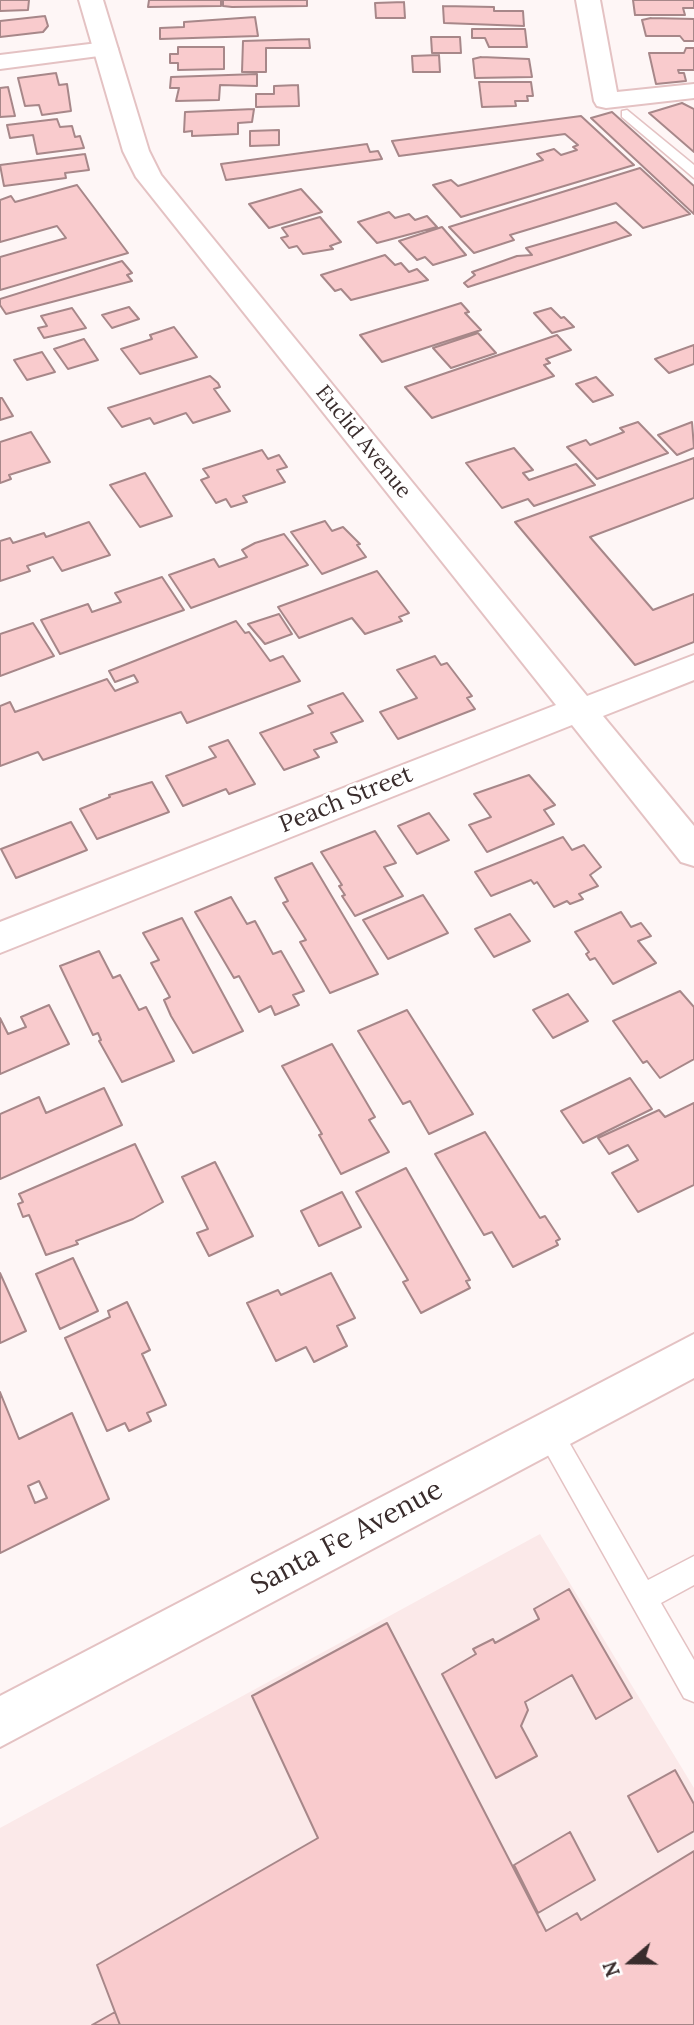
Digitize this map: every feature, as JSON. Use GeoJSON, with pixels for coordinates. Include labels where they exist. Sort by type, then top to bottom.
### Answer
{"type":"FeatureCollection","features":[{"type":"Feature","properties":{"kind":"street","name":"Euclid Avenue"},"geometry":{"type":"LineString","coordinates":[[91,0],[136,151],[149,177],[694,852]]}},
{"type":"Feature","properties":{"kind":"street"},"geometry":{"type":"LineString","coordinates":[[588,0],[617,107],[694,91]]}},
{"type":"Feature","properties":{"kind":"street"},"geometry":{"type":"LineString","coordinates":[[0,62],[106,49]]}},
{"type":"Feature","properties":{"kind":"street","name":"Peach Street"},"geometry":{"type":"LineString","coordinates":[[0,938],[546,721],[580,711],[694,667]]}},
{"type":"Feature","properties":{"kind":"street","name":"Santa Fe Avenue"},"geometry":{"type":"LineString","coordinates":[[0,1721],[694,1355]]}},
{"type":"Feature","properties":{"kind":"lane"},"geometry":{"type":"LineString","coordinates":[[617,107],[694,173]]}},
{"type":"Feature","properties":{"kind":"lane"},"geometry":{"type":"LineString","coordinates":[[549,1432],[694,1688]]}},
{"type":"Feature","properties":{"kind":"lane"},"geometry":{"type":"LineString","coordinates":[[642,1598],[694,1570]]}},
{"type":"Feature","properties":{"kind":"shaded area"},"geometry":{"type":"Polygon","coordinates":[[[540,1534],[694,1788],[694,2025],[0,2025],[0,1828],[540,1534]]]}},
{"type":"Feature","properties":{"kind":"building"},"geometry":{"type":"Polygon","coordinates":[[[0,0],[29,0],[28,10],[0,11],[0,0]]]}},
{"type":"Feature","properties":{"kind":"building"},"geometry":{"type":"Polygon","coordinates":[[[149,0],[221,0],[221,6],[148,7],[149,0]]]}},
{"type":"Feature","properties":{"kind":"building"},"geometry":{"type":"Polygon","coordinates":[[[223,0],[307,0],[307,6],[232,7],[223,6],[223,0]]]}},
{"type":"Feature","properties":{"kind":"building"},"geometry":{"type":"Polygon","coordinates":[[[633,0],[694,0],[694,8],[683,8],[685,15],[635,15],[633,0]]]}},
{"type":"Feature","properties":{"kind":"building"},"geometry":{"type":"Polygon","coordinates":[[[404,2],[405,18],[376,18],[375,3],[404,2]]]}},
{"type":"Feature","properties":{"kind":"building"},"geometry":{"type":"Polygon","coordinates":[[[443,6],[494,7],[494,11],[523,11],[524,26],[444,23],[443,6]]]}},
{"type":"Feature","properties":{"kind":"building"},"geometry":{"type":"Polygon","coordinates":[[[45,16],[48,26],[43,32],[0,37],[0,21],[45,16]]]}},
{"type":"Feature","properties":{"kind":"building"},"geometry":{"type":"Polygon","coordinates":[[[255,17],[258,36],[160,39],[160,28],[184,27],[184,22],[255,17]]]}},
{"type":"Feature","properties":{"kind":"building"},"geometry":{"type":"Polygon","coordinates":[[[694,19],[694,41],[684,41],[680,36],[646,36],[642,20],[694,19]]]}},
{"type":"Feature","properties":{"kind":"building"},"geometry":{"type":"Polygon","coordinates":[[[472,29],[525,29],[527,47],[489,47],[485,38],[472,38],[472,29]]]}},
{"type":"Feature","properties":{"kind":"building"},"geometry":{"type":"Polygon","coordinates":[[[431,37],[460,37],[461,53],[432,53],[431,37]]]}},
{"type":"Feature","properties":{"kind":"building"},"geometry":{"type":"Polygon","coordinates":[[[309,39],[310,48],[266,48],[266,72],[242,72],[243,41],[309,39]]]}},
{"type":"Feature","properties":{"kind":"building"},"geometry":{"type":"Polygon","coordinates":[[[178,47],[224,47],[224,69],[178,70],[178,63],[170,63],[170,54],[178,54],[178,47]]]}},
{"type":"Feature","properties":{"kind":"building"},"geometry":{"type":"Polygon","coordinates":[[[686,48],[694,48],[694,70],[678,70],[679,73],[684,73],[686,81],[656,84],[649,53],[684,53],[686,48]]]}},
{"type":"Feature","properties":{"kind":"building"},"geometry":{"type":"Polygon","coordinates":[[[439,55],[440,72],[413,72],[412,56],[439,55]]]}},
{"type":"Feature","properties":{"kind":"building"},"geometry":{"type":"Polygon","coordinates":[[[473,59],[529,59],[532,77],[475,78],[473,59]]]}},
{"type":"Feature","properties":{"kind":"building"},"geometry":{"type":"Polygon","coordinates":[[[56,73],[59,85],[67,84],[71,111],[42,115],[39,105],[25,106],[18,78],[56,73]]]}},
{"type":"Feature","properties":{"kind":"building"},"geometry":{"type":"Polygon","coordinates":[[[257,74],[257,86],[220,85],[219,100],[176,101],[179,88],[170,88],[171,77],[257,74]]]}},
{"type":"Feature","properties":{"kind":"building"},"geometry":{"type":"Polygon","coordinates":[[[479,82],[531,82],[533,96],[527,96],[528,101],[515,101],[516,106],[482,107],[479,82]]]}},
{"type":"Feature","properties":{"kind":"building"},"geometry":{"type":"Polygon","coordinates":[[[298,85],[299,106],[256,107],[256,94],[274,94],[274,86],[298,85]]]}},
{"type":"Feature","properties":{"kind":"building"},"geometry":{"type":"Polygon","coordinates":[[[8,87],[15,116],[0,117],[0,88],[8,87]]]}},
{"type":"Feature","properties":{"kind":"building"},"geometry":{"type":"Polygon","coordinates":[[[682,103],[694,109],[694,152],[649,113],[682,103]]]}},
{"type":"Feature","properties":{"kind":"building"},"geometry":{"type":"Polygon","coordinates":[[[254,109],[252,122],[238,123],[238,134],[192,136],[192,131],[184,132],[185,112],[254,109]]]}},
{"type":"Feature","properties":{"kind":"building"},"geometry":{"type":"Polygon","coordinates":[[[612,112],[694,186],[694,214],[591,118],[612,112]]]}},
{"type":"Feature","properties":{"kind":"building"},"geometry":{"type":"Polygon","coordinates":[[[581,116],[634,165],[461,217],[433,185],[451,180],[458,186],[543,160],[537,154],[554,149],[561,155],[577,150],[573,147],[578,145],[565,134],[399,156],[392,141],[581,116]]]}},
{"type":"Feature","properties":{"kind":"building"},"geometry":{"type":"Polygon","coordinates":[[[57,119],[60,127],[72,126],[75,137],[80,136],[84,148],[37,154],[33,135],[10,138],[7,125],[57,119]]]}},
{"type":"Feature","properties":{"kind":"building"},"geometry":{"type":"Polygon","coordinates":[[[279,130],[279,145],[250,146],[250,131],[279,130]]]}},
{"type":"Feature","properties":{"kind":"building"},"geometry":{"type":"Polygon","coordinates":[[[367,144],[370,152],[378,151],[382,159],[226,180],[221,164],[367,144]]]}},
{"type":"Feature","properties":{"kind":"building"},"geometry":{"type":"Polygon","coordinates":[[[85,154],[89,170],[65,173],[66,178],[4,186],[0,165],[85,154]]]}},
{"type":"Feature","properties":{"kind":"building"},"geometry":{"type":"Polygon","coordinates":[[[640,168],[690,214],[643,228],[616,203],[510,235],[514,240],[474,253],[449,227],[640,168]]]}},
{"type":"Feature","properties":{"kind":"building"},"geometry":{"type":"Polygon","coordinates":[[[77,185],[128,253],[0,290],[0,257],[66,238],[57,226],[0,242],[0,200],[11,196],[15,202],[77,185]]]}},
{"type":"Feature","properties":{"kind":"building"},"geometry":{"type":"Polygon","coordinates":[[[301,189],[322,212],[269,228],[249,204],[301,189]]]}},
{"type":"Feature","properties":{"kind":"building"},"geometry":{"type":"Polygon","coordinates":[[[389,212],[395,218],[409,214],[415,220],[427,216],[437,227],[377,243],[358,222],[389,212]]]}},
{"type":"Feature","properties":{"kind":"building"},"geometry":{"type":"Polygon","coordinates":[[[320,217],[341,242],[330,246],[333,249],[303,254],[297,246],[289,248],[281,238],[288,236],[282,228],[320,217]]]}},
{"type":"Feature","properties":{"kind":"building"},"geometry":{"type":"Polygon","coordinates":[[[616,222],[631,235],[468,287],[464,283],[475,275],[472,272],[517,256],[532,255],[526,248],[616,222]]]}},
{"type":"Feature","properties":{"kind":"building"},"geometry":{"type":"Polygon","coordinates":[[[442,227],[466,255],[433,265],[425,257],[417,260],[399,241],[442,227]]]}},
{"type":"Feature","properties":{"kind":"building"},"geometry":{"type":"Polygon","coordinates":[[[385,255],[395,265],[401,263],[409,272],[417,269],[428,280],[351,300],[341,289],[335,291],[321,275],[385,255]]]}},
{"type":"Feature","properties":{"kind":"building"},"geometry":{"type":"Polygon","coordinates":[[[122,261],[132,273],[127,275],[132,281],[6,314],[0,305],[0,299],[122,261]]]}},
{"type":"Feature","properties":{"kind":"building"},"geometry":{"type":"Polygon","coordinates":[[[461,303],[469,312],[465,313],[481,330],[382,362],[360,335],[461,303]]]}},
{"type":"Feature","properties":{"kind":"building"},"geometry":{"type":"Polygon","coordinates":[[[129,307],[139,319],[112,328],[102,315],[129,307]]]}},
{"type":"Feature","properties":{"kind":"building"},"geometry":{"type":"Polygon","coordinates":[[[72,308],[86,328],[44,338],[38,328],[47,326],[41,316],[72,308]]]}},
{"type":"Feature","properties":{"kind":"building"},"geometry":{"type":"Polygon","coordinates":[[[551,308],[574,327],[552,333],[534,313],[551,308]]]}},
{"type":"Feature","properties":{"kind":"building"},"geometry":{"type":"Polygon","coordinates":[[[174,327],[197,357],[140,374],[121,349],[152,339],[150,335],[174,327]]]}},
{"type":"Feature","properties":{"kind":"building"},"geometry":{"type":"Polygon","coordinates":[[[478,333],[496,353],[451,368],[433,348],[478,333]]]}},
{"type":"Feature","properties":{"kind":"building"},"geometry":{"type":"Polygon","coordinates":[[[557,335],[571,350],[546,359],[550,363],[544,365],[554,376],[432,418],[405,387],[557,335]]]}},
{"type":"Feature","properties":{"kind":"building"},"geometry":{"type":"Polygon","coordinates":[[[84,339],[98,360],[68,369],[54,349],[84,339]]]}},
{"type":"Feature","properties":{"kind":"building"},"geometry":{"type":"Polygon","coordinates":[[[694,345],[694,364],[669,373],[655,359],[694,345]]]}},
{"type":"Feature","properties":{"kind":"building"},"geometry":{"type":"Polygon","coordinates":[[[42,352],[55,372],[27,380],[14,360],[42,352]]]}},
{"type":"Feature","properties":{"kind":"building"},"geometry":{"type":"Polygon","coordinates":[[[210,376],[218,383],[220,387],[214,389],[230,411],[193,423],[186,413],[154,424],[150,418],[122,427],[108,408],[210,376]]]}},
{"type":"Feature","properties":{"kind":"building"},"geometry":{"type":"Polygon","coordinates":[[[596,377],[613,395],[593,402],[576,384],[596,377]]]}},
{"type":"Feature","properties":{"kind":"building"},"geometry":{"type":"Polygon","coordinates":[[[2,398],[13,416],[0,420],[2,398]]]}},
{"type":"Feature","properties":{"kind":"building"},"geometry":{"type":"Polygon","coordinates":[[[638,422],[668,453],[597,479],[567,447],[586,440],[590,445],[624,432],[620,428],[638,422]]]}},
{"type":"Feature","properties":{"kind":"building"},"geometry":{"type":"Polygon","coordinates":[[[692,422],[694,448],[677,455],[658,435],[692,422]]]}},
{"type":"Feature","properties":{"kind":"building"},"geometry":{"type":"Polygon","coordinates":[[[31,432],[50,462],[9,475],[11,479],[0,483],[0,442],[31,432]]]}},
{"type":"Feature","properties":{"kind":"building"},"geometry":{"type":"Polygon","coordinates":[[[514,448],[533,470],[523,473],[529,480],[576,464],[595,485],[534,506],[528,499],[502,508],[466,463],[514,448]]]}},
{"type":"Feature","properties":{"kind":"building"},"geometry":{"type":"Polygon","coordinates":[[[262,450],[268,459],[279,455],[287,467],[277,470],[285,482],[243,496],[247,502],[231,507],[226,499],[216,503],[201,480],[209,477],[203,469],[262,450]]]}},
{"type":"Feature","properties":{"kind":"building"},"geometry":{"type":"Polygon","coordinates":[[[694,458],[694,498],[590,537],[653,610],[694,594],[694,642],[635,665],[515,522],[694,458]]]}},
{"type":"Feature","properties":{"kind":"building"},"geometry":{"type":"Polygon","coordinates":[[[145,473],[172,516],[140,527],[110,485],[145,473]]]}},
{"type":"Feature","properties":{"kind":"building"},"geometry":{"type":"Polygon","coordinates":[[[325,521],[332,531],[343,527],[360,544],[357,545],[366,557],[322,574],[291,532],[325,521]]]}},
{"type":"Feature","properties":{"kind":"building"},"geometry":{"type":"Polygon","coordinates":[[[89,522],[110,555],[62,571],[53,557],[27,566],[30,571],[0,581],[0,541],[10,538],[13,543],[44,533],[46,537],[89,522]]]}},
{"type":"Feature","properties":{"kind":"building"},"geometry":{"type":"Polygon","coordinates":[[[284,534],[308,565],[191,608],[169,575],[214,559],[219,567],[247,557],[242,550],[255,543],[284,534]]]}},
{"type":"Feature","properties":{"kind":"building"},"geometry":{"type":"Polygon","coordinates":[[[377,571],[409,613],[399,617],[402,621],[365,634],[352,618],[299,638],[278,607],[377,571]]]}},
{"type":"Feature","properties":{"kind":"building"},"geometry":{"type":"Polygon","coordinates":[[[162,577],[184,610],[60,654],[41,620],[88,604],[92,612],[121,602],[115,593],[162,577]]]}},
{"type":"Feature","properties":{"kind":"building"},"geometry":{"type":"Polygon","coordinates":[[[279,614],[292,634],[265,644],[248,624],[279,614]]]}},
{"type":"Feature","properties":{"kind":"building"},"geometry":{"type":"Polygon","coordinates":[[[236,621],[245,633],[249,632],[270,661],[283,656],[300,681],[187,723],[181,712],[43,760],[38,752],[0,766],[0,706],[10,702],[15,712],[107,679],[115,691],[138,682],[134,675],[115,682],[109,671],[236,621]]]}},
{"type":"Feature","properties":{"kind":"building"},"geometry":{"type":"Polygon","coordinates":[[[33,623],[54,656],[0,676],[0,634],[33,623]]]}},
{"type":"Feature","properties":{"kind":"building"},"geometry":{"type":"Polygon","coordinates":[[[435,656],[441,665],[447,663],[472,696],[467,698],[475,709],[398,739],[380,712],[417,698],[397,670],[435,656]]]}},
{"type":"Feature","properties":{"kind":"building"},"geometry":{"type":"Polygon","coordinates":[[[343,693],[363,721],[331,733],[337,742],[314,750],[319,757],[284,770],[260,733],[313,713],[308,706],[343,693]]]}},
{"type":"Feature","properties":{"kind":"building"},"geometry":{"type":"Polygon","coordinates":[[[228,740],[255,784],[229,794],[226,789],[183,806],[166,776],[216,757],[209,747],[228,740]]]}},
{"type":"Feature","properties":{"kind":"building"},"geometry":{"type":"Polygon","coordinates":[[[529,775],[555,805],[544,810],[554,824],[487,852],[469,825],[491,817],[474,794],[529,775]]]}},
{"type":"Feature","properties":{"kind":"building"},"geometry":{"type":"Polygon","coordinates":[[[152,782],[169,812],[97,839],[80,809],[110,797],[109,795],[152,782]]]}},
{"type":"Feature","properties":{"kind":"building"},"geometry":{"type":"Polygon","coordinates":[[[429,813],[449,840],[417,854],[398,826],[429,813]]]}},
{"type":"Feature","properties":{"kind":"building"},"geometry":{"type":"Polygon","coordinates":[[[71,822],[87,850],[16,878],[1,849],[71,822]]]}},
{"type":"Feature","properties":{"kind":"building"},"geometry":{"type":"Polygon","coordinates":[[[375,831],[396,863],[384,867],[403,896],[355,916],[342,896],[345,895],[339,886],[342,885],[321,852],[375,831]]]}},
{"type":"Feature","properties":{"kind":"building"},"geometry":{"type":"Polygon","coordinates":[[[563,837],[572,850],[584,845],[601,867],[590,875],[598,886],[579,894],[583,899],[570,904],[567,901],[554,907],[537,882],[534,884],[531,880],[491,896],[475,872],[563,837]]]}},
{"type":"Feature","properties":{"kind":"building"},"geometry":{"type":"Polygon","coordinates":[[[312,863],[378,974],[330,993],[300,942],[306,940],[283,903],[288,901],[275,878],[312,863]]]}},
{"type":"Feature","properties":{"kind":"building"},"geometry":{"type":"Polygon","coordinates":[[[423,895],[448,933],[388,959],[363,920],[423,895]]]}},
{"type":"Feature","properties":{"kind":"building"},"geometry":{"type":"Polygon","coordinates":[[[231,897],[247,924],[255,921],[273,954],[281,951],[304,991],[293,995],[299,1005],[275,1015],[271,1006],[259,1012],[239,976],[234,978],[195,912],[231,897]]]}},
{"type":"Feature","properties":{"kind":"building"},"geometry":{"type":"Polygon","coordinates":[[[621,912],[631,927],[641,923],[651,936],[638,941],[656,963],[613,984],[595,958],[590,960],[586,954],[589,952],[575,932],[621,912]]]}},
{"type":"Feature","properties":{"kind":"building"},"geometry":{"type":"Polygon","coordinates":[[[510,914],[530,941],[494,957],[475,929],[510,914]]]}},
{"type":"Feature","properties":{"kind":"building"},"geometry":{"type":"Polygon","coordinates":[[[182,918],[243,1031],[193,1053],[164,1000],[170,997],[151,963],[159,960],[143,933],[182,918]]]}},
{"type":"Feature","properties":{"kind":"building"},"geometry":{"type":"Polygon","coordinates":[[[99,951],[113,978],[120,975],[139,1010],[146,1007],[174,1061],[122,1082],[99,1041],[101,1040],[98,1033],[93,1035],[60,966],[99,951]]]}},
{"type":"Feature","properties":{"kind":"building"},"geometry":{"type":"Polygon","coordinates":[[[680,991],[694,1007],[694,1059],[660,1078],[647,1061],[643,1063],[613,1021],[680,991]]]}},
{"type":"Feature","properties":{"kind":"building"},"geometry":{"type":"Polygon","coordinates":[[[568,994],[588,1021],[553,1038],[533,1010],[568,994]]]}},
{"type":"Feature","properties":{"kind":"building"},"geometry":{"type":"Polygon","coordinates":[[[49,1005],[69,1044],[0,1074],[0,1018],[8,1034],[26,1027],[21,1017],[49,1005]]]}},
{"type":"Feature","properties":{"kind":"building"},"geometry":{"type":"Polygon","coordinates":[[[407,1010],[473,1114],[429,1134],[410,1101],[403,1104],[358,1031],[407,1010]]]}},
{"type":"Feature","properties":{"kind":"building"},"geometry":{"type":"Polygon","coordinates":[[[332,1044],[375,1117],[369,1120],[389,1152],[341,1174],[319,1135],[322,1134],[282,1066],[332,1044]]]}},
{"type":"Feature","properties":{"kind":"building"},"geometry":{"type":"Polygon","coordinates":[[[630,1078],[652,1109],[583,1143],[561,1111],[630,1078]]]}},
{"type":"Feature","properties":{"kind":"building"},"geometry":{"type":"Polygon","coordinates":[[[104,1088],[122,1125],[0,1179],[0,1114],[39,1097],[46,1113],[104,1088]]]}},
{"type":"Feature","properties":{"kind":"building"},"geometry":{"type":"Polygon","coordinates":[[[694,1103],[694,1185],[638,1212],[612,1173],[638,1160],[628,1145],[609,1154],[598,1138],[659,1110],[665,1117],[694,1103]]]}},
{"type":"Feature","properties":{"kind":"building"},"geometry":{"type":"Polygon","coordinates":[[[485,1132],[540,1218],[545,1216],[560,1239],[556,1241],[558,1245],[513,1267],[492,1232],[484,1235],[435,1154],[485,1132]]]}},
{"type":"Feature","properties":{"kind":"building"},"geometry":{"type":"Polygon","coordinates":[[[135,1144],[163,1202],[133,1219],[76,1241],[78,1244],[46,1255],[29,1215],[23,1217],[18,1204],[23,1202],[19,1194],[135,1144]]]}},
{"type":"Feature","properties":{"kind":"building"},"geometry":{"type":"Polygon","coordinates":[[[215,1162],[253,1236],[209,1256],[197,1233],[208,1229],[182,1177],[215,1162]]]}},
{"type":"Feature","properties":{"kind":"building"},"geometry":{"type":"Polygon","coordinates":[[[406,1168],[470,1280],[466,1281],[470,1288],[421,1313],[403,1282],[408,1280],[356,1192],[406,1168]]]}},
{"type":"Feature","properties":{"kind":"building"},"geometry":{"type":"Polygon","coordinates":[[[342,1192],[361,1227],[319,1246],[301,1211],[342,1192]]]}},
{"type":"Feature","properties":{"kind":"building"},"geometry":{"type":"Polygon","coordinates":[[[73,1258],[98,1311],[60,1329],[36,1274],[73,1258]]]}},
{"type":"Feature","properties":{"kind":"building"},"geometry":{"type":"Polygon","coordinates":[[[0,1273],[26,1331],[0,1343],[0,1273]]]}},
{"type":"Feature","properties":{"kind":"building"},"geometry":{"type":"Polygon","coordinates":[[[331,1273],[355,1318],[337,1326],[347,1346],[314,1362],[306,1347],[276,1361],[247,1303],[278,1290],[281,1295],[331,1273]]]}},
{"type":"Feature","properties":{"kind":"building"},"geometry":{"type":"Polygon","coordinates":[[[127,1302],[150,1350],[142,1354],[166,1405],[147,1413],[151,1421],[129,1431],[125,1423],[107,1431],[65,1338],[110,1317],[108,1311],[127,1302]]]}},
{"type":"Feature","properties":{"kind":"building"},"geometry":{"type":"Polygon","coordinates":[[[0,1392],[19,1439],[72,1413],[109,1499],[0,1553],[0,1392]],[[39,1481],[28,1486],[35,1503],[47,1498],[39,1481]]]}},
{"type":"Feature","properties":{"kind":"building"},"geometry":{"type":"Polygon","coordinates":[[[569,1589],[632,1698],[596,1719],[572,1675],[525,1702],[528,1710],[521,1726],[537,1756],[496,1778],[442,1674],[476,1654],[473,1649],[493,1639],[495,1643],[539,1619],[534,1609],[569,1589]]]}},
{"type":"Feature","properties":{"kind":"building"},"geometry":{"type":"Polygon","coordinates":[[[387,1623],[546,1931],[577,1913],[581,1920],[694,1851],[694,2025],[120,2025],[97,1965],[318,1838],[252,1696],[387,1623]]]}},
{"type":"Feature","properties":{"kind":"building"},"geometry":{"type":"Polygon","coordinates":[[[675,1770],[694,1804],[694,1831],[658,1852],[628,1796],[675,1770]]]}},
{"type":"Feature","properties":{"kind":"building"},"geometry":{"type":"Polygon","coordinates":[[[570,1832],[595,1880],[538,1913],[514,1865],[570,1832]]]}},
{"type":"Feature","properties":{"kind":"building"},"geometry":{"type":"Polygon","coordinates":[[[115,2012],[120,2025],[92,2025],[115,2012]]]}}]}
